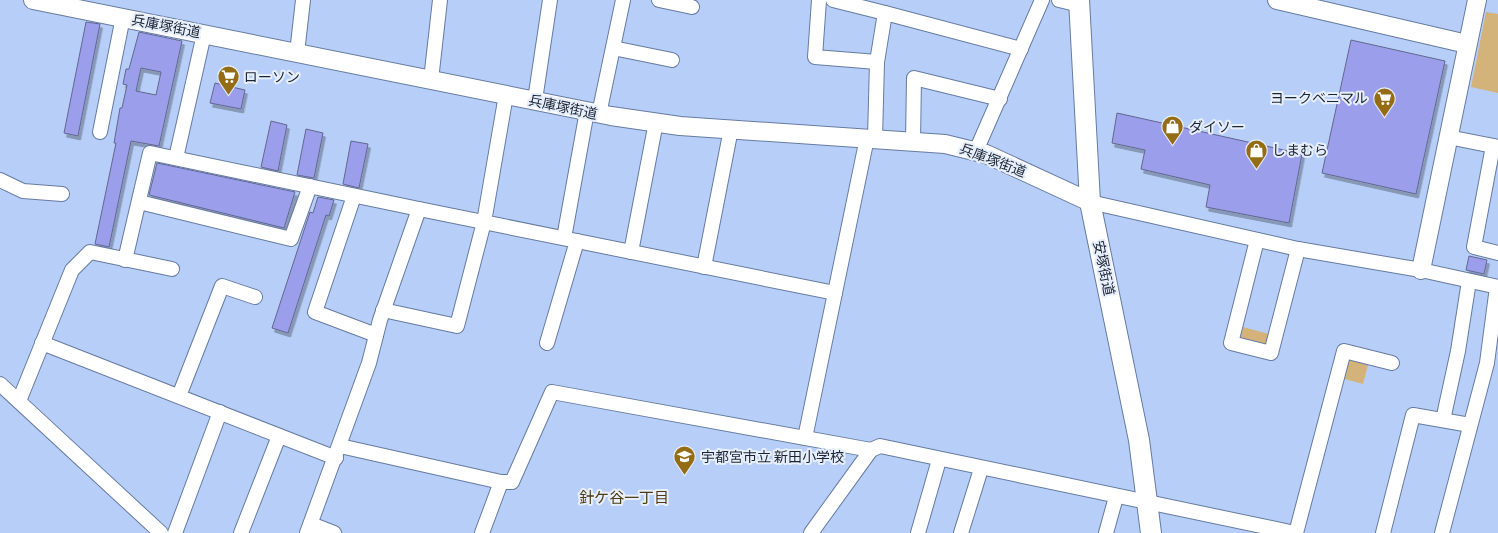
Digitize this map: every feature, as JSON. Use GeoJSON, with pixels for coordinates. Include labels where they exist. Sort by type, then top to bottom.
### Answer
{"type":"FeatureCollection","features":[{"type":"Feature","properties":{"kind":"main road","name":"安塚街道"},"geometry":{"type":"LineString","coordinates":[[1080,2],[1090,202],[1130,389],[1148,504],[1150,533]]}},
{"type":"Feature","properties":{"kind":"street","name":"兵庫塚街道"},"geometry":{"type":"LineString","coordinates":[[33,0],[87,5],[123,18],[593,112],[656,122],[945,144],[976,151],[1090,202]]}},
{"type":"Feature","properties":{"kind":"street"},"geometry":{"type":"LineString","coordinates":[[297,53],[303,0]]}},
{"type":"Feature","properties":{"kind":"street"},"geometry":{"type":"LineString","coordinates":[[431,80],[440,0]]}},
{"type":"Feature","properties":{"kind":"street"},"geometry":{"type":"LineString","coordinates":[[535,100],[550,0]]}},
{"type":"Feature","properties":{"kind":"street"},"geometry":{"type":"LineString","coordinates":[[547,343],[570,240],[593,112],[613,48],[623,0]]}},
{"type":"Feature","properties":{"kind":"street"},"geometry":{"type":"LineString","coordinates":[[659,0],[692,7]]}},
{"type":"Feature","properties":{"kind":"street"},"geometry":{"type":"LineString","coordinates":[[819,0],[815,57],[877,62]]}},
{"type":"Feature","properties":{"kind":"street"},"geometry":{"type":"LineString","coordinates":[[833,0],[1021,49]]}},
{"type":"Feature","properties":{"kind":"street"},"geometry":{"type":"LineString","coordinates":[[976,151],[1042,0]]}},
{"type":"Feature","properties":{"kind":"street"},"geometry":{"type":"LineString","coordinates":[[1059,0],[1080,2]]}},
{"type":"Feature","properties":{"kind":"street"},"geometry":{"type":"LineString","coordinates":[[1277,0],[1303,3],[1467,44]]}},
{"type":"Feature","properties":{"kind":"street"},"geometry":{"type":"LineString","coordinates":[[1421,270],[1477,0]]}},
{"type":"Feature","properties":{"kind":"street"},"geometry":{"type":"LineString","coordinates":[[805,438],[835,293],[871,138],[877,62],[885,14]]}},
{"type":"Feature","properties":{"kind":"street"},"geometry":{"type":"LineString","coordinates":[[100,132],[123,18]]}},
{"type":"Feature","properties":{"kind":"street"},"geometry":{"type":"LineString","coordinates":[[176,158],[204,34]]}},
{"type":"Feature","properties":{"kind":"street"},"geometry":{"type":"LineString","coordinates":[[613,48],[672,60]]}},
{"type":"Feature","properties":{"kind":"street"},"geometry":{"type":"LineString","coordinates":[[913,141],[914,78],[1000,99]]}},
{"type":"Feature","properties":{"kind":"street"},"geometry":{"type":"LineString","coordinates":[[383,310],[457,326],[484,222],[506,95]]}},
{"type":"Feature","properties":{"kind":"street"},"geometry":{"type":"LineString","coordinates":[[631,252],[656,122]]}},
{"type":"Feature","properties":{"kind":"street"},"geometry":{"type":"LineString","coordinates":[[704,267],[731,129]]}},
{"type":"Feature","properties":{"kind":"street"},"geometry":{"type":"LineString","coordinates":[[1448,137],[1496,146],[1474,247],[1498,253]]}},
{"type":"Feature","properties":{"kind":"street"},"geometry":{"type":"LineString","coordinates":[[125,260],[150,153],[835,293]]}},
{"type":"Feature","properties":{"kind":"street"},"geometry":{"type":"LineString","coordinates":[[0,180],[23,191],[62,194]]}},
{"type":"Feature","properties":{"kind":"street"},"geometry":{"type":"LineString","coordinates":[[139,202],[291,239],[310,186]]}},
{"type":"Feature","properties":{"kind":"street"},"geometry":{"type":"LineString","coordinates":[[354,196],[315,312],[376,335]]}},
{"type":"Feature","properties":{"kind":"street"},"geometry":{"type":"LineString","coordinates":[[1090,202],[1298,249],[1421,270],[1497,287],[1486,363],[1442,533]]}},
{"type":"Feature","properties":{"kind":"street"},"geometry":{"type":"LineString","coordinates":[[334,533],[309,529],[369,363],[383,310],[419,209]]}},
{"type":"Feature","properties":{"kind":"street"},"geometry":{"type":"LineString","coordinates":[[1257,240],[1231,343],[1271,353],[1298,249]]}},
{"type":"Feature","properties":{"kind":"street"},"geometry":{"type":"LineString","coordinates":[[19,401],[72,270],[90,252],[172,269]]}},
{"type":"Feature","properties":{"kind":"street"},"geometry":{"type":"LineString","coordinates":[[1443,420],[1458,351],[1469,281]]}},
{"type":"Feature","properties":{"kind":"street"},"geometry":{"type":"LineString","coordinates":[[179,396],[222,286],[255,297]]}},
{"type":"Feature","properties":{"kind":"street"},"geometry":{"type":"LineString","coordinates":[[42,343],[279,436],[338,452],[501,482],[512,482],[552,392],[871,450]]}},
{"type":"Feature","properties":{"kind":"street"},"geometry":{"type":"LineString","coordinates":[[811,533],[871,450],[880,446],[1148,504],[1296,533],[1344,351],[1392,363]]}},
{"type":"Feature","properties":{"kind":"street"},"geometry":{"type":"LineString","coordinates":[[0,384],[161,533]]}},
{"type":"Feature","properties":{"kind":"street"},"geometry":{"type":"LineString","coordinates":[[175,533],[220,412]]}},
{"type":"Feature","properties":{"kind":"street"},"geometry":{"type":"LineString","coordinates":[[1383,533],[1413,415],[1470,425]]}},
{"type":"Feature","properties":{"kind":"street"},"geometry":{"type":"LineString","coordinates":[[241,533],[279,436]]}},
{"type":"Feature","properties":{"kind":"street"},"geometry":{"type":"LineString","coordinates":[[918,533],[939,460]]}},
{"type":"Feature","properties":{"kind":"street"},"geometry":{"type":"LineString","coordinates":[[961,533],[981,469]]}},
{"type":"Feature","properties":{"kind":"street"},"geometry":{"type":"LineString","coordinates":[[482,533],[501,482]]}},
{"type":"Feature","properties":{"kind":"street"},"geometry":{"type":"LineString","coordinates":[[1106,533],[1116,497]]}},
{"type":"Feature","properties":{"kind":"shaded area"},"geometry":{"type":"Polygon","coordinates":[[[1486,12],[1498,14],[1498,93],[1471,87],[1486,12]]]}},
{"type":"Feature","properties":{"kind":"shaded area"},"geometry":{"type":"Polygon","coordinates":[[[1243,327],[1269,334],[1266,343],[1262,346],[1242,341],[1243,327]]]}},
{"type":"Feature","properties":{"kind":"shaded area"},"geometry":{"type":"Polygon","coordinates":[[[1351,360],[1368,365],[1363,384],[1341,378],[1345,365],[1351,360]]]}},
{"type":"Feature","properties":{"kind":"building"},"geometry":{"type":"Polygon","coordinates":[[[86,22],[100,24],[78,136],[64,133],[86,22]]]}},
{"type":"Feature","properties":{"kind":"building"},"geometry":{"type":"Polygon","coordinates":[[[139,32],[182,41],[159,146],[131,141],[109,247],[95,244],[116,143],[114,143],[120,108],[122,108],[127,85],[123,84],[126,69],[129,69],[139,32]],[[141,68],[136,91],[156,95],[161,72],[141,68]]]}},
{"type":"Feature","properties":{"kind":"building","name":"ヨークベニマル"},"geometry":{"type":"Polygon","coordinates":[[[1351,40],[1445,61],[1416,194],[1322,173],[1351,40]]]}},
{"type":"Feature","properties":{"kind":"building","name":"ローソン"},"geometry":{"type":"Polygon","coordinates":[[[215,83],[245,90],[241,109],[210,103],[215,83]]]}},
{"type":"Feature","properties":{"kind":"building"},"geometry":{"type":"Polygon","coordinates":[[[1117,113],[1302,154],[1289,223],[1206,207],[1210,185],[1141,169],[1145,150],[1112,143],[1117,113]]]}},
{"type":"Feature","properties":{"kind":"building"},"geometry":{"type":"Polygon","coordinates":[[[271,121],[287,125],[278,171],[261,167],[271,121]]]}},
{"type":"Feature","properties":{"kind":"building"},"geometry":{"type":"Polygon","coordinates":[[[306,129],[323,133],[314,178],[297,175],[306,129]]]}},
{"type":"Feature","properties":{"kind":"building"},"geometry":{"type":"Polygon","coordinates":[[[351,141],[368,144],[359,188],[343,184],[351,141]]]}},
{"type":"Feature","properties":{"kind":"building"},"geometry":{"type":"Polygon","coordinates":[[[157,163],[295,192],[284,228],[149,195],[157,163]]]}},
{"type":"Feature","properties":{"kind":"building"},"geometry":{"type":"Polygon","coordinates":[[[318,197],[334,200],[329,216],[326,215],[288,333],[272,328],[310,212],[313,213],[318,197]]]}},
{"type":"Feature","properties":{"kind":"building"},"geometry":{"type":"Polygon","coordinates":[[[1469,256],[1487,260],[1484,274],[1466,270],[1469,256]]]}},
{"type":"Feature","properties":{"kind":"place","name":"ローソン"},"geometry":{"type":"Point","coordinates":[228,96]}},
{"type":"Feature","properties":{"kind":"place","name":"ヨークベニマル"},"geometry":{"type":"Point","coordinates":[1384,117]}},
{"type":"Feature","properties":{"kind":"place","name":"ダイソー"},"geometry":{"type":"Point","coordinates":[1173,146]}},
{"type":"Feature","properties":{"kind":"place","name":"しまむら"},"geometry":{"type":"Point","coordinates":[1256,169]}},
{"type":"Feature","properties":{"kind":"place","name":"宇都宮市立 新田小学校"},"geometry":{"type":"Point","coordinates":[685,476]}},
{"type":"Feature","properties":{"kind":"district","name":"針ケ谷一丁目"},"geometry":{"type":"Point","coordinates":[624,498]}}]}
